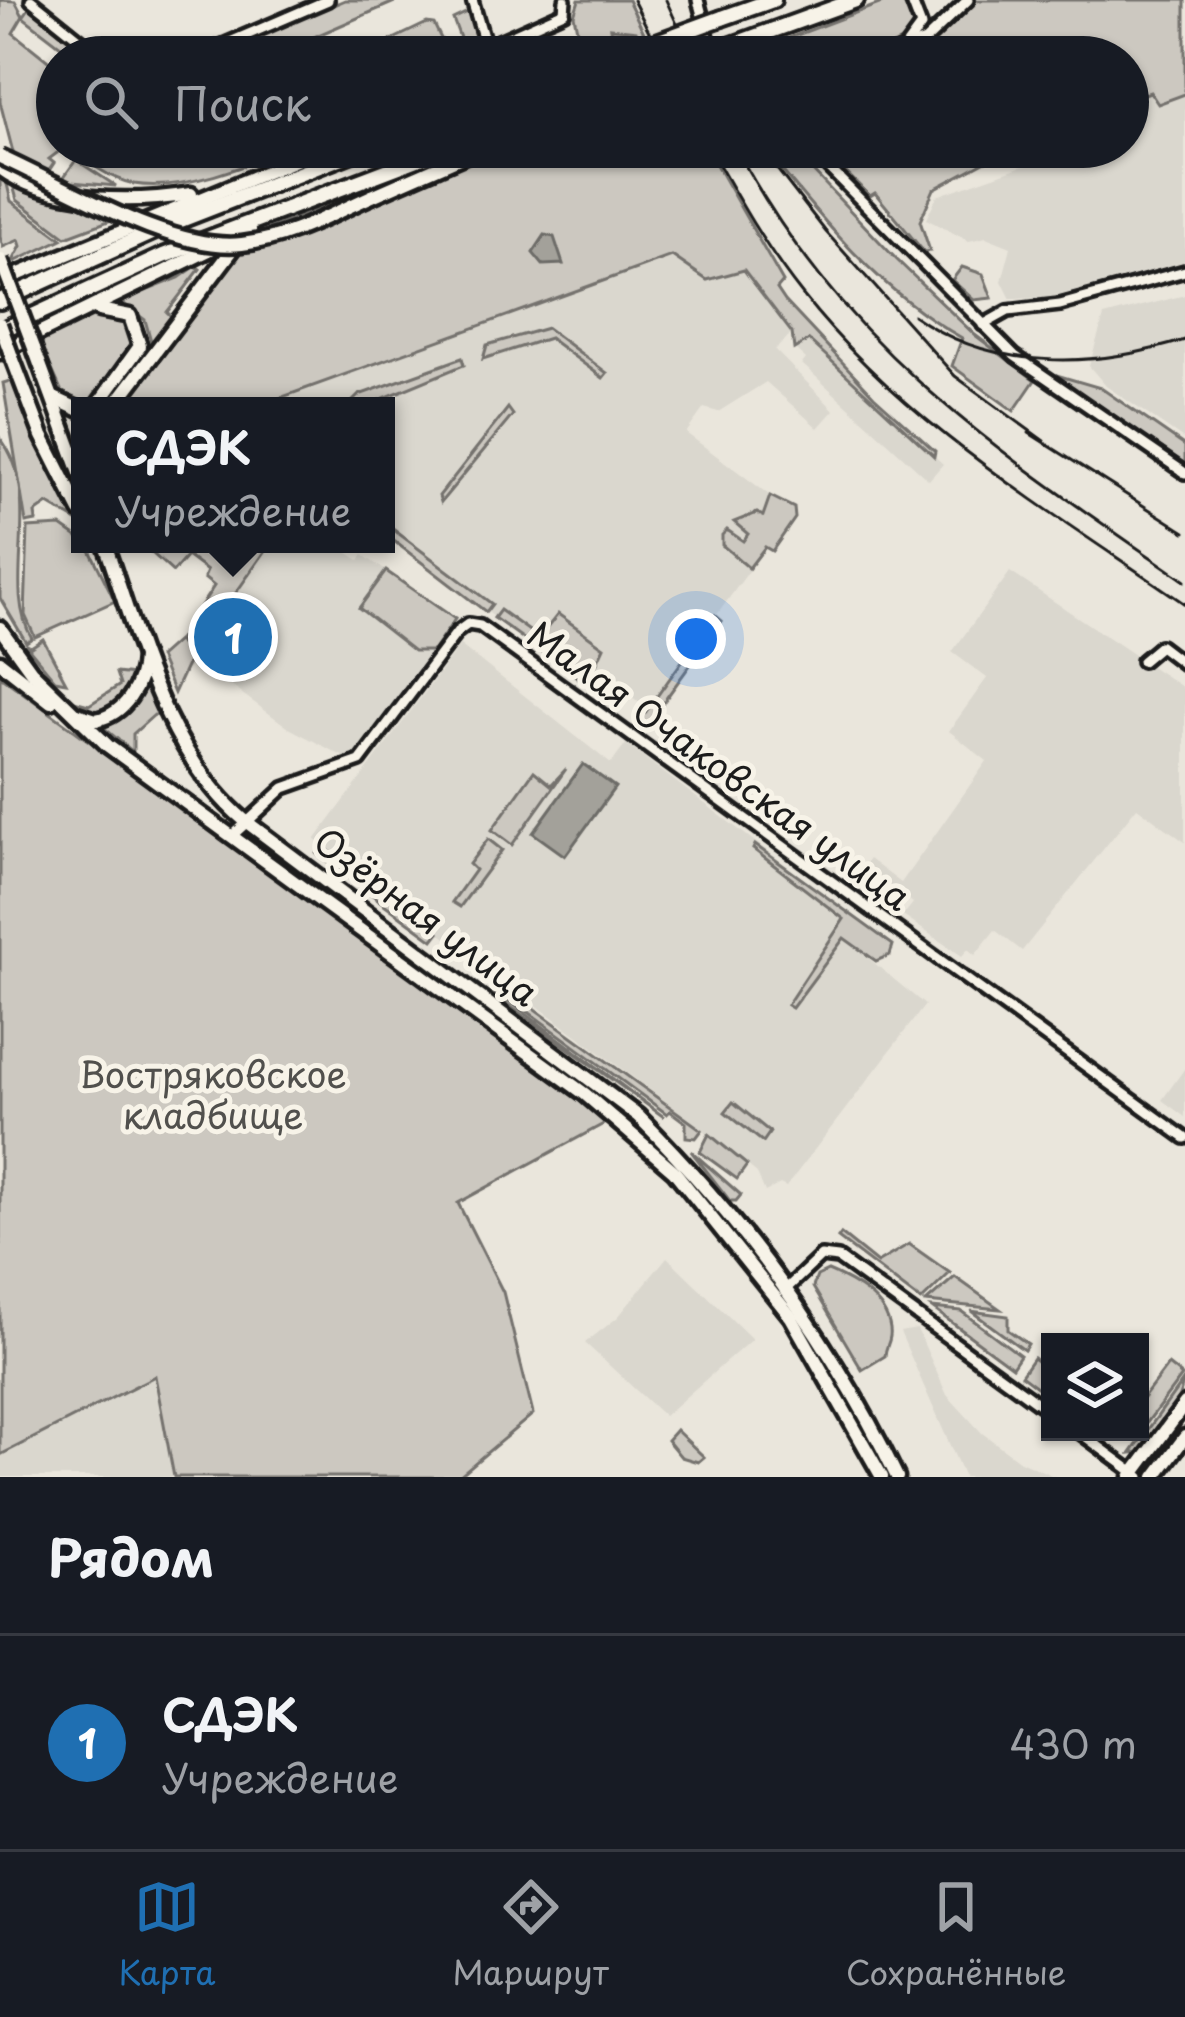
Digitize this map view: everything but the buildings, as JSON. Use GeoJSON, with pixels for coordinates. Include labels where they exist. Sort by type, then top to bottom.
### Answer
{"type":"FeatureCollection","features":[{"type":"Feature","properties":{"kind":"highway"},"geometry":{"type":"LineString","coordinates":[[673,36],[773,0]]}},
{"type":"Feature","properties":{"kind":"highway"},"geometry":{"type":"LineString","coordinates":[[757,36],[856,0]]}},
{"type":"Feature","properties":{"kind":"highway"},"geometry":{"type":"LineString","coordinates":[[0,302],[173,223],[314,168]]}},
{"type":"Feature","properties":{"kind":"highway"},"geometry":{"type":"LineString","coordinates":[[0,327],[284,207],[391,168]]}},
{"type":"Feature","properties":{"kind":"main road"},"geometry":{"type":"LineString","coordinates":[[0,157],[171,233],[215,245],[288,233],[436,168]]}},
{"type":"Feature","properties":{"kind":"main road"},"geometry":{"type":"LineString","coordinates":[[0,168],[27,183],[86,194],[170,197],[221,186]]}},
{"type":"Feature","properties":{"kind":"main road"},"geometry":{"type":"LineString","coordinates":[[0,282],[270,168]]}},
{"type":"Feature","properties":{"kind":"main road"},"geometry":{"type":"LineString","coordinates":[[0,352],[250,230],[284,207]]}},
{"type":"Feature","properties":{"kind":"main road"},"geometry":{"type":"LineString","coordinates":[[121,397],[250,230]]}},
{"type":"Feature","properties":{"kind":"main road"},"geometry":{"type":"LineString","coordinates":[[1,259],[71,449]]}},
{"type":"Feature","properties":{"kind":"main road"},"geometry":{"type":"LineString","coordinates":[[80,314],[120,311],[130,316],[140,334],[136,358],[105,397]]}},
{"type":"Feature","properties":{"kind":"main road"},"geometry":{"type":"LineString","coordinates":[[0,327],[42,436],[71,493]]}},
{"type":"Feature","properties":{"kind":"main road"},"geometry":{"type":"LineString","coordinates":[[52,397],[71,406]]}},
{"type":"Feature","properties":{"kind":"main road","name":"Озёрная улица"},"geometry":{"type":"LineString","coordinates":[[107,553],[175,731],[210,784],[244,820],[596,1080],[686,1164],[788,1288],[854,1392],[897,1477]]}},
{"type":"Feature","properties":{"kind":"main road","name":"Озёрная улица"},"geometry":{"type":"LineString","coordinates":[[0,628],[82,724],[585,1094],[674,1171],[775,1296],[843,1402],[882,1477]]}},
{"type":"Feature","properties":{"kind":"main road"},"geometry":{"type":"LineString","coordinates":[[70,712],[102,720],[125,704],[142,675],[141,644]]}},
{"type":"Feature","properties":{"kind":"main road"},"geometry":{"type":"LineString","coordinates":[[0,662],[82,724]]}},
{"type":"Feature","properties":{"kind":"main road"},"geometry":{"type":"LineString","coordinates":[[1135,1475],[1185,1404]]}},
{"type":"Feature","properties":{"kind":"main road"},"geometry":{"type":"LineString","coordinates":[[1155,1477],[1185,1437]]}},
{"type":"Feature","properties":{"kind":"street"},"geometry":{"type":"LineString","coordinates":[[32,0],[76,36]]}},
{"type":"Feature","properties":{"kind":"street"},"geometry":{"type":"LineString","coordinates":[[243,36],[328,0]]}},
{"type":"Feature","properties":{"kind":"street"},"geometry":{"type":"LineString","coordinates":[[472,0],[483,36]]}},
{"type":"Feature","properties":{"kind":"street"},"geometry":{"type":"LineString","coordinates":[[510,36],[564,11],[565,0]]}},
{"type":"Feature","properties":{"kind":"street"},"geometry":{"type":"LineString","coordinates":[[698,0],[706,36]]}},
{"type":"Feature","properties":{"kind":"street"},"geometry":{"type":"LineString","coordinates":[[911,0],[920,12],[917,36]]}},
{"type":"Feature","properties":{"kind":"street"},"geometry":{"type":"LineString","coordinates":[[931,36],[968,0]]}},
{"type":"Feature","properties":{"kind":"street"},"geometry":{"type":"LineString","coordinates":[[829,168],[983,325],[1056,387],[1185,473]]}},
{"type":"Feature","properties":{"kind":"street"},"geometry":{"type":"LineString","coordinates":[[983,325],[1008,310],[1060,305],[1185,271]]}},
{"type":"Feature","properties":{"kind":"street","name":"Малая Очаковская улица"},"geometry":{"type":"LineString","coordinates":[[244,820],[284,788],[360,761],[457,632],[468,624],[480,626],[1185,1138]]}},
{"type":"Feature","properties":{"kind":"street"},"geometry":{"type":"LineString","coordinates":[[1142,662],[1160,646],[1185,665]]}},
{"type":"Feature","properties":{"kind":"street"},"geometry":{"type":"LineString","coordinates":[[232,836],[244,820]]}},
{"type":"Feature","properties":{"kind":"street"},"geometry":{"type":"LineString","coordinates":[[585,1094],[597,1094],[596,1080]]}},
{"type":"Feature","properties":{"kind":"street"},"geometry":{"type":"LineString","coordinates":[[603,1108],[601,1097],[614,1095]]}},
{"type":"Feature","properties":{"kind":"street"},"geometry":{"type":"LineString","coordinates":[[775,1296],[821,1256],[838,1258],[1041,1405]]}},
{"type":"Feature","properties":{"kind":"street"},"geometry":{"type":"LineString","coordinates":[[1091,1441],[1135,1475]]}},
{"type":"Feature","properties":{"kind":"shaded area"},"geometry":{"type":"Polygon","coordinates":[[[1149,92],[1158,103],[1185,94],[1185,261],[1050,298],[1011,299],[1002,281],[1011,247],[986,237],[969,241],[926,219],[937,196],[1017,168],[1149,168],[1149,92]]]}},
{"type":"Feature","properties":{"kind":"shaded area"},"geometry":{"type":"Polygon","coordinates":[[[545,235],[554,237],[563,264],[543,265],[533,253],[545,235]]]}},
{"type":"Feature","properties":{"kind":"shaded area"},"geometry":{"type":"Polygon","coordinates":[[[672,256],[707,280],[744,270],[792,333],[775,350],[834,410],[818,428],[766,382],[718,412],[704,408],[686,433],[792,512],[648,709],[591,666],[580,682],[395,542],[395,397],[283,397],[672,256]]]}},
{"type":"Feature","properties":{"kind":"shaded area"},"geometry":{"type":"Polygon","coordinates":[[[1185,295],[1185,440],[1106,386],[1089,366],[1104,316],[1185,295]]]}},
{"type":"Feature","properties":{"kind":"shaded area"},"geometry":{"type":"Polygon","coordinates":[[[809,340],[943,464],[929,480],[802,364],[806,359],[795,349],[809,340]]]}},
{"type":"Feature","properties":{"kind":"shaded area"},"geometry":{"type":"Polygon","coordinates":[[[263,553],[348,553],[359,560],[363,555],[455,619],[364,750],[348,759],[289,728],[196,660],[188,669],[184,666],[230,601],[235,603],[232,598],[263,553]]]}},
{"type":"Feature","properties":{"kind":"shaded area"},"geometry":{"type":"Polygon","coordinates":[[[1010,572],[1185,689],[1185,842],[1137,807],[1022,951],[995,930],[975,955],[968,949],[962,956],[903,916],[913,903],[908,899],[900,909],[892,908],[853,881],[869,859],[901,883],[987,761],[949,731],[987,678],[952,652],[1010,572]]]}},
{"type":"Feature","properties":{"kind":"shaded area"},"geometry":{"type":"Polygon","coordinates":[[[460,645],[611,764],[626,744],[857,919],[844,938],[925,1005],[786,1187],[780,1184],[765,1192],[757,1173],[709,1134],[315,840],[460,645]]]}},
{"type":"Feature","properties":{"kind":"shaded area"},"geometry":{"type":"Polygon","coordinates":[[[583,764],[615,787],[565,856],[533,833],[583,764]]]}},
{"type":"Feature","properties":{"kind":"shaded area"},"geometry":{"type":"Polygon","coordinates":[[[1185,1068],[1185,1117],[1162,1100],[1185,1068]]]}},
{"type":"Feature","properties":{"kind":"shaded area"},"geometry":{"type":"Polygon","coordinates":[[[667,1257],[752,1339],[664,1416],[585,1343],[618,1317],[667,1257]]]}},
{"type":"Feature","properties":{"kind":"shaded area"},"geometry":{"type":"Polygon","coordinates":[[[917,1329],[947,1395],[982,1433],[1020,1461],[1056,1477],[964,1477],[900,1332],[917,1329]]]}},
{"type":"Feature","properties":{"kind":"shaded area"},"geometry":{"type":"Polygon","coordinates":[[[156,1376],[174,1477],[0,1477],[0,1455],[156,1376]]]}},
{"type":"Feature","properties":{"kind":"green space"},"geometry":{"type":"Polygon","coordinates":[[[0,0],[15,1],[23,16],[13,33],[36,51],[36,168],[51,168],[46,175],[15,160],[0,102],[0,0]]]}},
{"type":"Feature","properties":{"kind":"green space"},"geometry":{"type":"Polygon","coordinates":[[[345,0],[399,0],[316,36],[260,36],[345,0]]]}},
{"type":"Feature","properties":{"kind":"green space"},"geometry":{"type":"Polygon","coordinates":[[[579,0],[628,0],[646,36],[610,28],[612,36],[576,36],[579,0]]]}},
{"type":"Feature","properties":{"kind":"green space"},"geometry":{"type":"Polygon","coordinates":[[[974,0],[1185,0],[1185,94],[1158,104],[1149,92],[1149,36],[937,36],[974,0]]]}},
{"type":"Feature","properties":{"kind":"green space"},"geometry":{"type":"Polygon","coordinates":[[[887,1],[903,2],[914,19],[907,36],[794,36],[887,1]]]}},
{"type":"Feature","properties":{"kind":"green space"},"geometry":{"type":"Polygon","coordinates":[[[30,7],[66,36],[48,36],[23,17],[30,7]]]}},
{"type":"Feature","properties":{"kind":"green space"},"geometry":{"type":"Polygon","coordinates":[[[472,10],[483,36],[459,36],[453,19],[472,10]]]}},
{"type":"Feature","properties":{"kind":"green space"},"geometry":{"type":"Polygon","coordinates":[[[427,23],[434,24],[440,36],[400,36],[427,23]]]}},
{"type":"Feature","properties":{"kind":"green space"},"geometry":{"type":"Polygon","coordinates":[[[70,168],[88,168],[116,186],[61,181],[70,168]]]}},
{"type":"Feature","properties":{"kind":"green space"},"geometry":{"type":"Polygon","coordinates":[[[237,168],[153,185],[134,184],[99,169],[237,168]]]}},
{"type":"Feature","properties":{"kind":"green space"},"geometry":{"type":"Polygon","coordinates":[[[450,168],[718,168],[783,282],[777,289],[785,301],[874,396],[935,451],[934,456],[809,340],[794,349],[792,333],[744,270],[707,280],[672,256],[283,397],[131,397],[243,239],[404,176],[409,185],[450,168]]]}},
{"type":"Feature","properties":{"kind":"green space"},"geometry":{"type":"Polygon","coordinates":[[[781,168],[810,168],[975,335],[1035,380],[1014,411],[952,366],[962,338],[905,299],[830,227],[781,168]]]}},
{"type":"Feature","properties":{"kind":"green space"},"geometry":{"type":"Polygon","coordinates":[[[841,168],[973,168],[934,189],[920,221],[930,251],[924,252],[875,193],[870,196],[841,168]]]}},
{"type":"Feature","properties":{"kind":"green space"},"geometry":{"type":"Polygon","coordinates":[[[0,173],[114,219],[66,237],[17,200],[13,185],[7,184],[11,201],[62,239],[12,263],[21,246],[19,240],[3,247],[0,237],[0,173]]]}},
{"type":"Feature","properties":{"kind":"green space"},"geometry":{"type":"Polygon","coordinates":[[[196,266],[200,269],[167,312],[172,317],[153,348],[145,320],[120,301],[179,278],[196,266]]]}},
{"type":"Feature","properties":{"kind":"green space"},"geometry":{"type":"Polygon","coordinates":[[[962,267],[983,274],[992,298],[974,300],[952,280],[962,267]]]}},
{"type":"Feature","properties":{"kind":"green space"},"geometry":{"type":"Polygon","coordinates":[[[106,315],[127,323],[131,353],[97,397],[66,401],[38,338],[82,318],[106,315]]]}},
{"type":"Feature","properties":{"kind":"green space"},"geometry":{"type":"Polygon","coordinates":[[[547,328],[607,373],[603,378],[549,338],[483,359],[487,345],[547,328]]]}},
{"type":"Feature","properties":{"kind":"green space"},"geometry":{"type":"Polygon","coordinates":[[[462,358],[464,365],[387,397],[359,395],[462,358]]]}},
{"type":"Feature","properties":{"kind":"green space"},"geometry":{"type":"Polygon","coordinates":[[[1053,374],[1101,388],[1185,446],[1185,464],[1053,374]]]}},
{"type":"Feature","properties":{"kind":"green space"},"geometry":{"type":"Polygon","coordinates":[[[13,380],[71,518],[48,504],[35,513],[36,521],[26,523],[3,383],[13,380]]]}},
{"type":"Feature","properties":{"kind":"green space"},"geometry":{"type":"Polygon","coordinates":[[[508,408],[513,415],[441,502],[439,496],[508,408]]]}},
{"type":"Feature","properties":{"kind":"green space"},"geometry":{"type":"Polygon","coordinates":[[[0,438],[20,486],[20,593],[32,638],[26,642],[0,598],[0,438]]]}},
{"type":"Feature","properties":{"kind":"green space"},"geometry":{"type":"Polygon","coordinates":[[[770,496],[794,508],[795,518],[772,551],[765,547],[749,568],[722,545],[722,535],[727,530],[743,541],[748,534],[734,522],[757,513],[763,516],[770,496]]]}},
{"type":"Feature","properties":{"kind":"green space"},"geometry":{"type":"Polygon","coordinates":[[[61,526],[71,533],[71,553],[91,553],[115,601],[35,637],[25,615],[28,528],[61,526]]]}},
{"type":"Feature","properties":{"kind":"green space"},"geometry":{"type":"Polygon","coordinates":[[[395,531],[492,604],[486,612],[395,542],[395,531]]]}},
{"type":"Feature","properties":{"kind":"green space"},"geometry":{"type":"Polygon","coordinates":[[[152,553],[204,553],[231,571],[243,553],[264,553],[233,597],[235,604],[230,602],[194,652],[179,639],[214,586],[204,578],[207,571],[187,556],[173,572],[152,553]]]}},
{"type":"Feature","properties":{"kind":"green space"},"geometry":{"type":"Polygon","coordinates":[[[386,571],[455,619],[433,651],[414,651],[359,608],[386,571]]]}},
{"type":"Feature","properties":{"kind":"green space"},"geometry":{"type":"Polygon","coordinates":[[[500,610],[539,638],[558,614],[604,647],[587,684],[494,618],[500,610]]]}},
{"type":"Feature","properties":{"kind":"green space"},"geometry":{"type":"Polygon","coordinates":[[[715,615],[722,621],[649,722],[640,725],[640,711],[645,713],[715,615]]]}},
{"type":"Feature","properties":{"kind":"green space"},"geometry":{"type":"Polygon","coordinates":[[[43,639],[66,682],[55,680],[25,644],[31,647],[43,639]]]}},
{"type":"Feature","properties":{"kind":"green space"},"geometry":{"type":"Polygon","coordinates":[[[177,641],[192,654],[174,693],[159,657],[177,641]]]}},
{"type":"Feature","properties":{"kind":"green space"},"geometry":{"type":"Polygon","coordinates":[[[136,655],[137,665],[132,684],[113,705],[95,712],[74,701],[89,705],[120,685],[116,673],[134,675],[136,655]]]}},
{"type":"Feature","properties":{"kind":"green space","name":"Востряковское кладбище"},"geometry":{"type":"Polygon","coordinates":[[[0,676],[609,1121],[458,1203],[503,1292],[533,1414],[458,1477],[174,1477],[155,1376],[0,1455],[0,676]]]}},
{"type":"Feature","properties":{"kind":"green space"},"geometry":{"type":"Polygon","coordinates":[[[149,682],[164,717],[154,715],[133,734],[133,752],[104,728],[133,705],[149,682]]]}},
{"type":"Feature","properties":{"kind":"green space"},"geometry":{"type":"Polygon","coordinates":[[[566,769],[512,845],[492,830],[534,771],[551,785],[566,769]]]}},
{"type":"Feature","properties":{"kind":"green space"},"geometry":{"type":"Polygon","coordinates":[[[488,839],[502,850],[460,907],[452,902],[475,870],[469,864],[488,839]]]}},
{"type":"Feature","properties":{"kind":"green space"},"geometry":{"type":"Polygon","coordinates":[[[755,845],[893,945],[890,955],[876,961],[844,938],[792,1008],[787,1005],[844,919],[753,849],[755,845]]]}},
{"type":"Feature","properties":{"kind":"green space"},"geometry":{"type":"Polygon","coordinates":[[[322,846],[383,891],[379,900],[317,854],[322,846]]]}},
{"type":"Feature","properties":{"kind":"green space"},"geometry":{"type":"Polygon","coordinates":[[[311,873],[593,1089],[305,881],[311,873]]]}},
{"type":"Feature","properties":{"kind":"green space"},"geometry":{"type":"Polygon","coordinates":[[[385,892],[439,932],[433,940],[380,901],[385,892]]]}},
{"type":"Feature","properties":{"kind":"green space"},"geometry":{"type":"Polygon","coordinates":[[[511,974],[503,986],[702,1130],[696,1138],[686,1137],[686,1123],[670,1111],[667,1114],[496,988],[511,974]]]}},
{"type":"Feature","properties":{"kind":"green space"},"geometry":{"type":"Polygon","coordinates":[[[494,990],[664,1117],[497,997],[494,990]]]}},
{"type":"Feature","properties":{"kind":"green space"},"geometry":{"type":"Polygon","coordinates":[[[733,1102],[770,1132],[763,1142],[725,1112],[733,1102]]]}},
{"type":"Feature","properties":{"kind":"green space"},"geometry":{"type":"Polygon","coordinates":[[[709,1134],[747,1165],[737,1179],[700,1152],[709,1134]]]}},
{"type":"Feature","properties":{"kind":"green space"},"geometry":{"type":"Polygon","coordinates":[[[691,1151],[741,1195],[736,1201],[730,1201],[691,1151]]]}},
{"type":"Feature","properties":{"kind":"green space"},"geometry":{"type":"Polygon","coordinates":[[[841,1234],[877,1263],[909,1244],[950,1273],[921,1301],[838,1238],[841,1234]]]}},
{"type":"Feature","properties":{"kind":"green space"},"geometry":{"type":"Polygon","coordinates":[[[828,1271],[867,1293],[887,1318],[890,1333],[885,1356],[862,1370],[813,1287],[817,1276],[828,1271]]]}},
{"type":"Feature","properties":{"kind":"green space"},"geometry":{"type":"Polygon","coordinates":[[[955,1277],[1000,1309],[926,1302],[955,1277]]]}},
{"type":"Feature","properties":{"kind":"green space"},"geometry":{"type":"Polygon","coordinates":[[[932,1308],[961,1311],[1020,1355],[1012,1367],[932,1308]]]}},
{"type":"Feature","properties":{"kind":"green space"},"geometry":{"type":"Polygon","coordinates":[[[971,1311],[1008,1316],[1008,1330],[1028,1344],[1024,1350],[971,1311]]]}},
{"type":"Feature","properties":{"kind":"green space"},"geometry":{"type":"Polygon","coordinates":[[[1033,1358],[1041,1364],[1041,1390],[1021,1375],[1033,1358]]]}},
{"type":"Feature","properties":{"kind":"green space"},"geometry":{"type":"Polygon","coordinates":[[[1168,1365],[1182,1376],[1149,1420],[1149,1390],[1168,1365]]]}},
{"type":"Feature","properties":{"kind":"green space"},"geometry":{"type":"Polygon","coordinates":[[[1185,1378],[1178,1399],[1149,1438],[1149,1428],[1185,1378]]]}},
{"type":"Feature","properties":{"kind":"green space"},"geometry":{"type":"Polygon","coordinates":[[[676,1430],[704,1457],[698,1462],[681,1457],[667,1440],[676,1430]]]}},
{"type":"Feature","properties":{"kind":"railway"},"geometry":{"type":"LineString","coordinates":[[633,0],[651,36]]}},
{"type":"Feature","properties":{"kind":"railway"},"geometry":{"type":"LineString","coordinates":[[666,0],[682,36]]}},
{"type":"Feature","properties":{"kind":"railway"},"geometry":{"type":"LineString","coordinates":[[721,168],[789,277],[842,341],[886,384],[981,463],[1185,604]]}},
{"type":"Feature","properties":{"kind":"railway"},"geometry":{"type":"LineString","coordinates":[[748,168],[826,284],[932,393],[1051,487],[1185,581]]}},
{"type":"Feature","properties":{"kind":"railway"},"geometry":{"type":"LineString","coordinates":[[776,168],[826,232],[955,376],[1044,441]]}},
{"type":"Feature","properties":{"kind":"railway"},"geometry":{"type":"LineString","coordinates":[[913,315],[976,347],[1045,359],[1116,356],[1185,340]]}},
{"type":"Feature","properties":{"kind":"railway"},"geometry":{"type":"LineString","coordinates":[[1029,433],[1185,532]]}},
{"type":"Feature","properties":{"kind":"place","name":"СДЭК"},"geometry":{"type":"Point","coordinates":[233,637]}}]}
